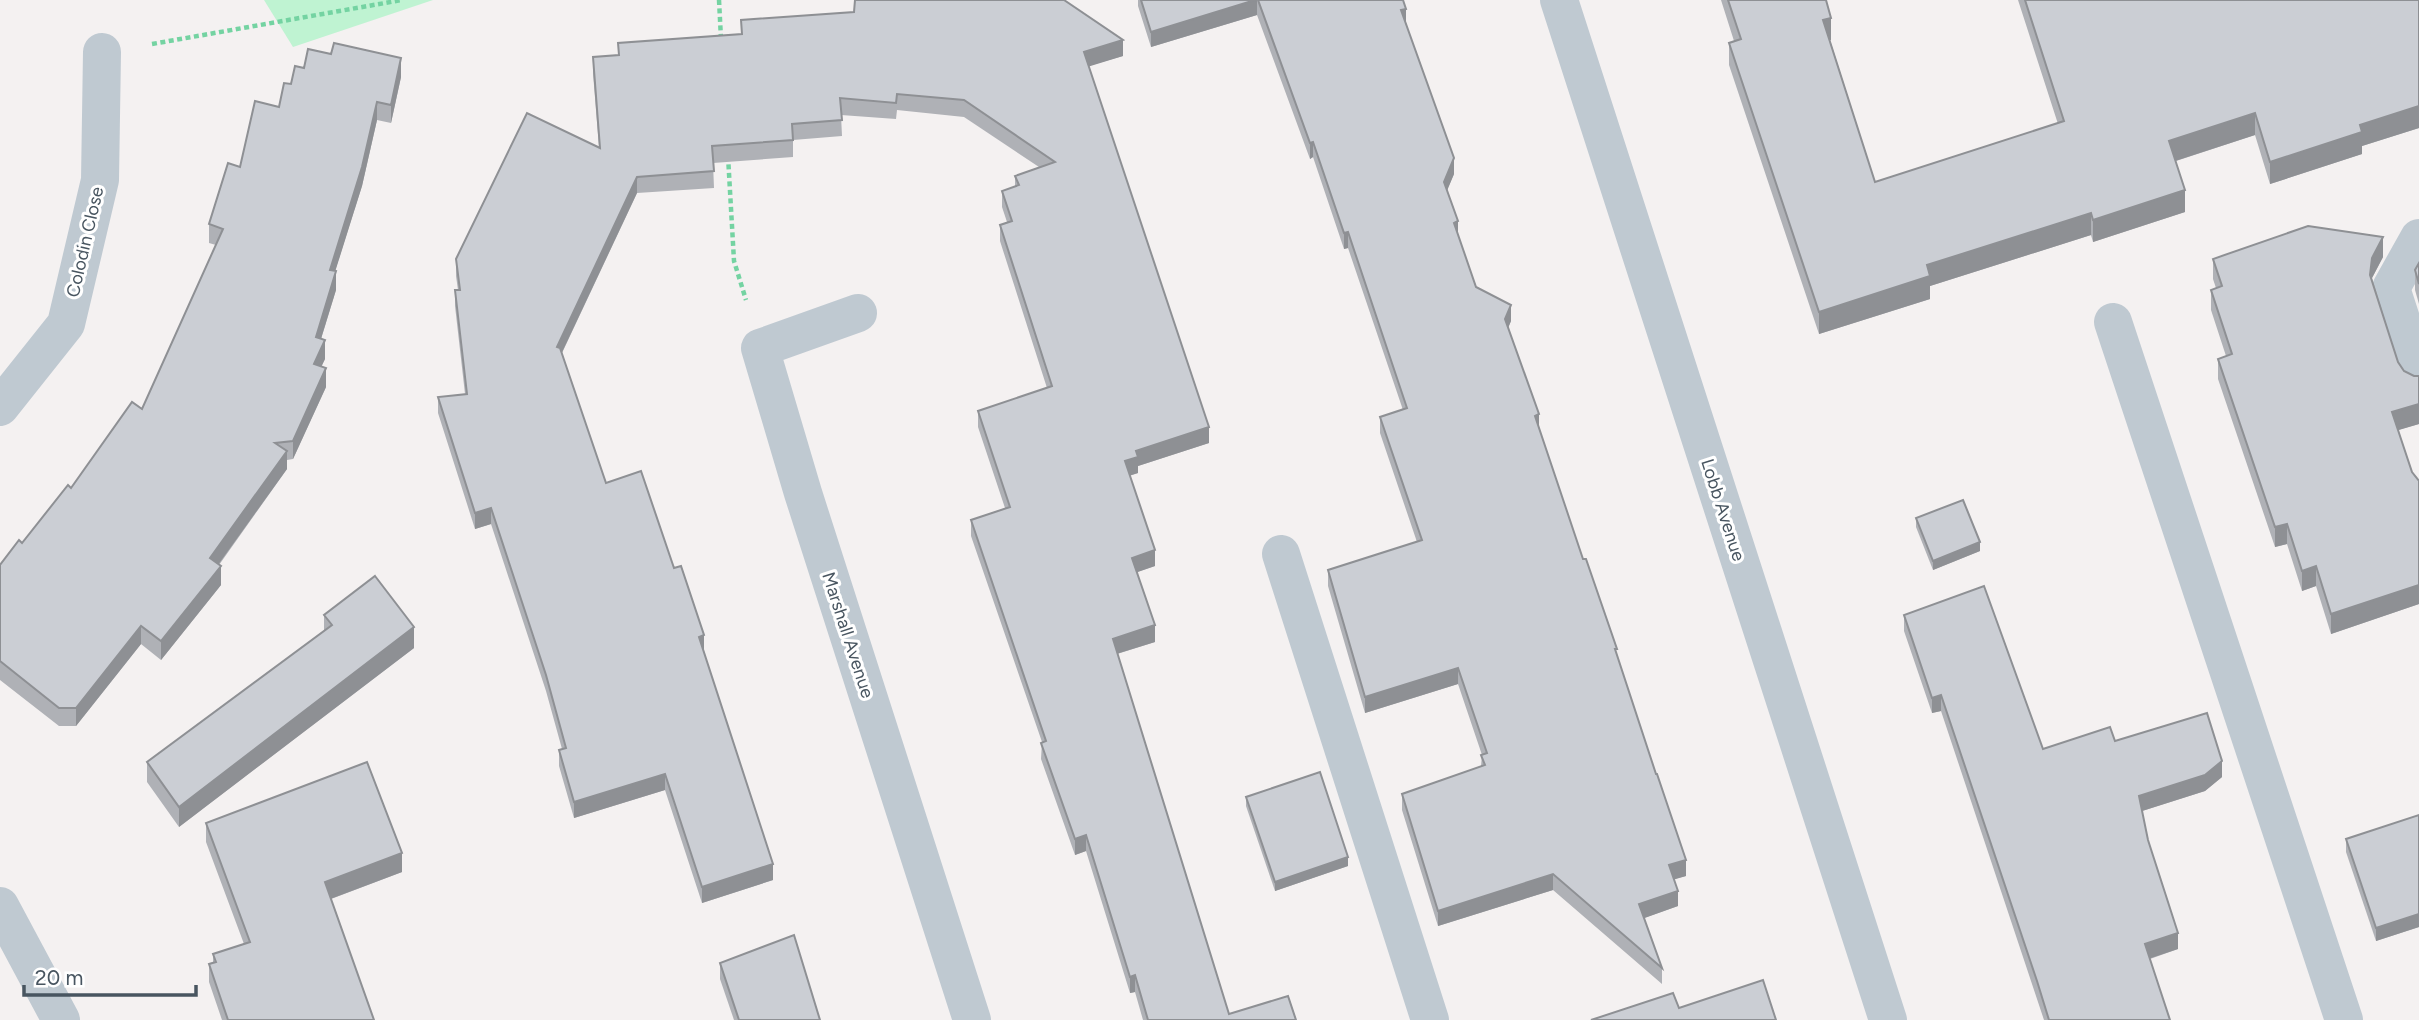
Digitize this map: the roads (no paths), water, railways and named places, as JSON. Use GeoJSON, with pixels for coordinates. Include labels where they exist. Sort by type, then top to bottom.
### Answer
{"type":"FeatureCollection","features":[{"type":"Feature","properties":{"kind":"street","name":"Lobb Avenue"},"geometry":{"type":"LineString","coordinates":[[1559,0],[1888,1020]]}},
{"type":"Feature","properties":{"kind":"street","name":"Colodin Close"},"geometry":{"type":"LineString","coordinates":[[0,407],[66,324],[100,180],[102,52]]}},
{"type":"Feature","properties":{"kind":"street"},"geometry":{"type":"LineString","coordinates":[[2419,239],[2391,289],[2419,375]]}},
{"type":"Feature","properties":{"kind":"street","name":"Marshall Avenue"},"geometry":{"type":"LineString","coordinates":[[858,313],[760,348],[803,493],[972,1020]]}},
{"type":"Feature","properties":{"kind":"street"},"geometry":{"type":"LineString","coordinates":[[2113,322],[2344,1020]]}},
{"type":"Feature","properties":{"kind":"street"},"geometry":{"type":"LineString","coordinates":[[1281,554],[1430,1020]]}},
{"type":"Feature","properties":{"kind":"street"},"geometry":{"type":"LineString","coordinates":[[0,906],[61,1020]]}}]}
